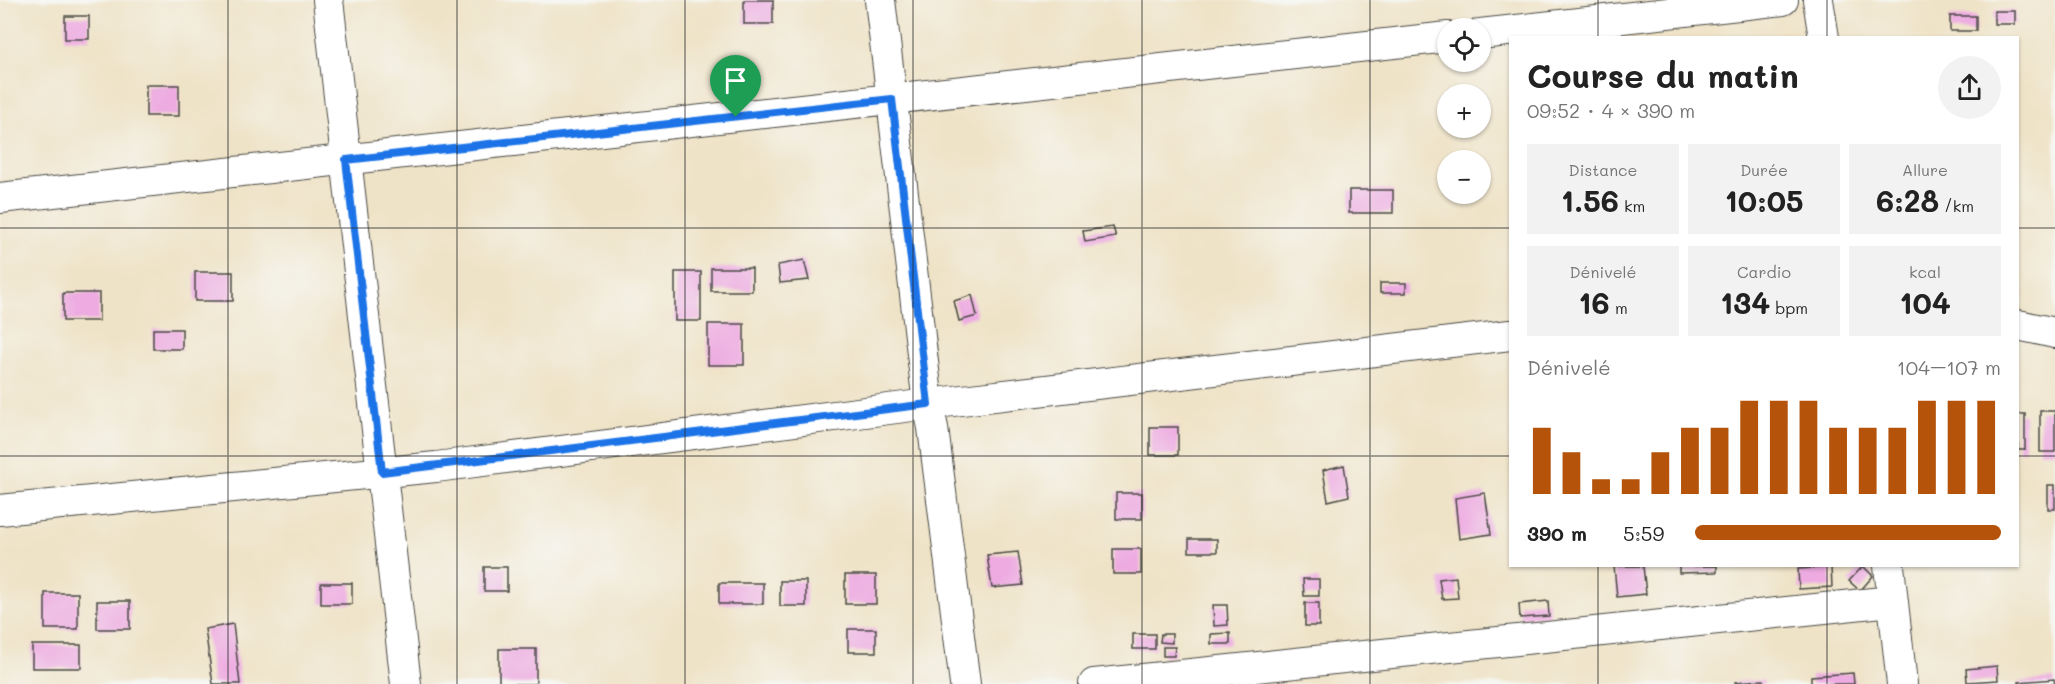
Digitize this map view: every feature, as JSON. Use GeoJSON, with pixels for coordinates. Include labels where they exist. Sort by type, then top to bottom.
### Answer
{"type":"FeatureCollection","features":[{"type":"Feature","properties":{"kind":"street"},"geometry":{"type":"LineString","coordinates":[[328,0],[406,684]]}},
{"type":"Feature","properties":{"kind":"street"},"geometry":{"type":"LineString","coordinates":[[880,0],[964,684]]}},
{"type":"Feature","properties":{"kind":"street"},"geometry":{"type":"LineString","coordinates":[[1491,33],[1783,0]]}},
{"type":"Feature","properties":{"kind":"street"},"geometry":{"type":"LineString","coordinates":[[1818,0],[1824,36]]}},
{"type":"Feature","properties":{"kind":"street"},"geometry":{"type":"LineString","coordinates":[[0,198],[1437,39]]}},
{"type":"Feature","properties":{"kind":"street"},"geometry":{"type":"LineString","coordinates":[[2019,325],[2055,333]]}},
{"type":"Feature","properties":{"kind":"street"},"geometry":{"type":"LineString","coordinates":[[0,510],[382,472],[1509,334]]}},
{"type":"Feature","properties":{"kind":"street"},"geometry":{"type":"LineString","coordinates":[[1889,567],[1902,684]]}},
{"type":"Feature","properties":{"kind":"street"},"geometry":{"type":"LineString","coordinates":[[1094,684],[1892,601]]}},
{"type":"Feature","properties":{"kind":"building"},"geometry":{"type":"Polygon","coordinates":[[[744,0],[773,0],[773,24],[744,24],[744,0]]]}},
{"type":"Feature","properties":{"kind":"building"},"geometry":{"type":"Polygon","coordinates":[[[1994,11],[2015,11],[2015,24],[1994,24],[1994,11]]]}},
{"type":"Feature","properties":{"kind":"building"},"geometry":{"type":"Polygon","coordinates":[[[65,16],[89,16],[89,39],[65,39],[65,16]]]}},
{"type":"Feature","properties":{"kind":"building"},"geometry":{"type":"Polygon","coordinates":[[[1950,16],[1976,16],[1976,31],[1950,31],[1950,16]]]}},
{"type":"Feature","properties":{"kind":"building"},"geometry":{"type":"Polygon","coordinates":[[[146,85],[179,85],[179,116],[146,116],[146,85]]]}},
{"type":"Feature","properties":{"kind":"building"},"geometry":{"type":"Polygon","coordinates":[[[1349,190],[1393,190],[1393,213],[1349,213],[1349,190]]]}},
{"type":"Feature","properties":{"kind":"building"},"geometry":{"type":"Polygon","coordinates":[[[1113,227],[1116,237],[1085,242],[1083,231],[1113,227]]]}},
{"type":"Feature","properties":{"kind":"building"},"geometry":{"type":"Polygon","coordinates":[[[804,260],[809,280],[780,283],[778,265],[804,260]]]}},
{"type":"Feature","properties":{"kind":"building"},"geometry":{"type":"Polygon","coordinates":[[[711,268],[752,268],[752,291],[711,291],[711,268]]]}},
{"type":"Feature","properties":{"kind":"building"},"geometry":{"type":"Polygon","coordinates":[[[195,272],[233,272],[233,301],[195,301],[195,272]]]}},
{"type":"Feature","properties":{"kind":"building"},"geometry":{"type":"Polygon","coordinates":[[[675,272],[701,272],[701,321],[675,321],[675,272]]]}},
{"type":"Feature","properties":{"kind":"building"},"geometry":{"type":"Polygon","coordinates":[[[1380,283],[1406,283],[1406,293],[1380,293],[1380,283]]]}},
{"type":"Feature","properties":{"kind":"building"},"geometry":{"type":"Polygon","coordinates":[[[63,293],[99,293],[99,321],[63,321],[63,293]]]}},
{"type":"Feature","properties":{"kind":"building"},"geometry":{"type":"Polygon","coordinates":[[[972,295],[977,316],[959,321],[954,301],[972,295]]]}},
{"type":"Feature","properties":{"kind":"building"},"geometry":{"type":"Polygon","coordinates":[[[708,324],[744,324],[744,365],[708,365],[708,324]]]}},
{"type":"Feature","properties":{"kind":"building"},"geometry":{"type":"Polygon","coordinates":[[[153,329],[182,329],[182,349],[153,349],[153,329]]]}},
{"type":"Feature","properties":{"kind":"building"},"geometry":{"type":"Polygon","coordinates":[[[2040,411],[2055,411],[2055,452],[2040,452],[2040,411]]]}},
{"type":"Feature","properties":{"kind":"building"},"geometry":{"type":"Polygon","coordinates":[[[2019,414],[2025,414],[2025,450],[2019,450],[2019,414]]]}},
{"type":"Feature","properties":{"kind":"building"},"geometry":{"type":"Polygon","coordinates":[[[1150,427],[1178,427],[1178,455],[1150,455],[1150,427]]]}},
{"type":"Feature","properties":{"kind":"building"},"geometry":{"type":"Polygon","coordinates":[[[1344,465],[1349,496],[1328,501],[1323,470],[1344,465]]]}},
{"type":"Feature","properties":{"kind":"building"},"geometry":{"type":"Polygon","coordinates":[[[2048,485],[2055,485],[2055,509],[2048,509],[2048,485]]]}},
{"type":"Feature","properties":{"kind":"building"},"geometry":{"type":"Polygon","coordinates":[[[1116,493],[1142,493],[1142,519],[1116,519],[1116,493]]]}},
{"type":"Feature","properties":{"kind":"building"},"geometry":{"type":"Polygon","coordinates":[[[1485,493],[1491,534],[1459,539],[1455,498],[1485,493]]]}},
{"type":"Feature","properties":{"kind":"building"},"geometry":{"type":"Polygon","coordinates":[[[1189,539],[1217,539],[1217,552],[1189,552],[1189,539]]]}},
{"type":"Feature","properties":{"kind":"building"},"geometry":{"type":"Polygon","coordinates":[[[1113,549],[1141,549],[1141,574],[1113,574],[1113,549]]]}},
{"type":"Feature","properties":{"kind":"building"},"geometry":{"type":"Polygon","coordinates":[[[1018,552],[1023,585],[992,588],[987,555],[1018,552]]]}},
{"type":"Feature","properties":{"kind":"building"},"geometry":{"type":"Polygon","coordinates":[[[484,567],[507,567],[507,591],[484,591],[484,567]]]}},
{"type":"Feature","properties":{"kind":"building"},"geometry":{"type":"Polygon","coordinates":[[[1614,567],[1643,567],[1646,594],[1617,597],[1614,567]]]}},
{"type":"Feature","properties":{"kind":"building"},"geometry":{"type":"Polygon","coordinates":[[[1679,567],[1717,567],[1717,572],[1679,573],[1679,567]]]}},
{"type":"Feature","properties":{"kind":"building"},"geometry":{"type":"Polygon","coordinates":[[[1831,567],[1832,587],[1799,589],[1798,569],[1831,567]]]}},
{"type":"Feature","properties":{"kind":"building"},"geometry":{"type":"Polygon","coordinates":[[[1862,567],[1873,576],[1860,591],[1849,581],[1862,567]]]}},
{"type":"Feature","properties":{"kind":"building"},"geometry":{"type":"Polygon","coordinates":[[[845,575],[876,575],[876,604],[845,604],[845,575]]]}},
{"type":"Feature","properties":{"kind":"building"},"geometry":{"type":"Polygon","coordinates":[[[1456,577],[1458,598],[1442,599],[1439,579],[1456,577]]]}},
{"type":"Feature","properties":{"kind":"building"},"geometry":{"type":"Polygon","coordinates":[[[1303,579],[1319,579],[1319,596],[1304,596],[1303,579]]]}},
{"type":"Feature","properties":{"kind":"building"},"geometry":{"type":"Polygon","coordinates":[[[780,581],[806,581],[806,606],[780,606],[780,581]]]}},
{"type":"Feature","properties":{"kind":"building"},"geometry":{"type":"Polygon","coordinates":[[[321,583],[352,583],[352,604],[321,604],[321,583]]]}},
{"type":"Feature","properties":{"kind":"building"},"geometry":{"type":"Polygon","coordinates":[[[719,583],[763,583],[763,604],[719,604],[719,583]]]}},
{"type":"Feature","properties":{"kind":"building"},"geometry":{"type":"Polygon","coordinates":[[[45,593],[78,593],[78,629],[45,629],[45,593]]]}},
{"type":"Feature","properties":{"kind":"building"},"geometry":{"type":"Polygon","coordinates":[[[97,601],[130,601],[130,629],[97,629],[97,601]]]}},
{"type":"Feature","properties":{"kind":"building"},"geometry":{"type":"Polygon","coordinates":[[[1548,601],[1549,616],[1520,618],[1519,604],[1548,601]]]}},
{"type":"Feature","properties":{"kind":"building"},"geometry":{"type":"Polygon","coordinates":[[[1305,603],[1319,603],[1319,626],[1305,626],[1305,603]]]}},
{"type":"Feature","properties":{"kind":"building"},"geometry":{"type":"Polygon","coordinates":[[[1213,605],[1227,605],[1228,625],[1214,626],[1213,605]]]}},
{"type":"Feature","properties":{"kind":"building"},"geometry":{"type":"Polygon","coordinates":[[[233,624],[240,684],[213,684],[205,629],[233,624]]]}},
{"type":"Feature","properties":{"kind":"building"},"geometry":{"type":"Polygon","coordinates":[[[848,629],[876,629],[876,652],[848,652],[848,629]]]}},
{"type":"Feature","properties":{"kind":"building"},"geometry":{"type":"Polygon","coordinates":[[[1230,633],[1230,644],[1211,644],[1211,634],[1230,633]]]}},
{"type":"Feature","properties":{"kind":"building"},"geometry":{"type":"Polygon","coordinates":[[[1133,634],[1155,634],[1155,649],[1133,649],[1133,634]]]}},
{"type":"Feature","properties":{"kind":"building"},"geometry":{"type":"Polygon","coordinates":[[[1161,634],[1172,634],[1172,643],[1160,642],[1161,634]]]}},
{"type":"Feature","properties":{"kind":"building"},"geometry":{"type":"Polygon","coordinates":[[[32,645],[81,645],[81,668],[32,668],[32,645]]]}},
{"type":"Feature","properties":{"kind":"building"},"geometry":{"type":"Polygon","coordinates":[[[1163,647],[1175,647],[1174,656],[1163,656],[1163,647]]]}},
{"type":"Feature","properties":{"kind":"building"},"geometry":{"type":"Polygon","coordinates":[[[499,649],[536,649],[536,684],[499,684],[499,649]]]}},
{"type":"Feature","properties":{"kind":"building"},"geometry":{"type":"Polygon","coordinates":[[[1997,666],[1998,680],[1967,682],[1966,669],[1997,666]]]}},
{"type":"Feature","properties":{"kind":"building"},"geometry":{"type":"Polygon","coordinates":[[[1853,673],[1854,684],[1811,684],[1811,676],[1853,673]]]}},
{"type":"Feature","properties":{"kind":"building"},"geometry":{"type":"Polygon","coordinates":[[[2054,679],[2055,684],[2019,684],[2019,682],[2054,679]]]}},
{"type":"Feature","properties":{"kind":"building"},"geometry":{"type":"Polygon","coordinates":[[[1763,680],[1764,684],[1736,684],[1735,682],[1763,680]]]}},
{"type":"Feature","properties":{"kind":"route"},"geometry":{"type":"LineString","coordinates":[[892,99],[928,404],[382,472],[346,160],[736,117],[892,99]]}}]}
